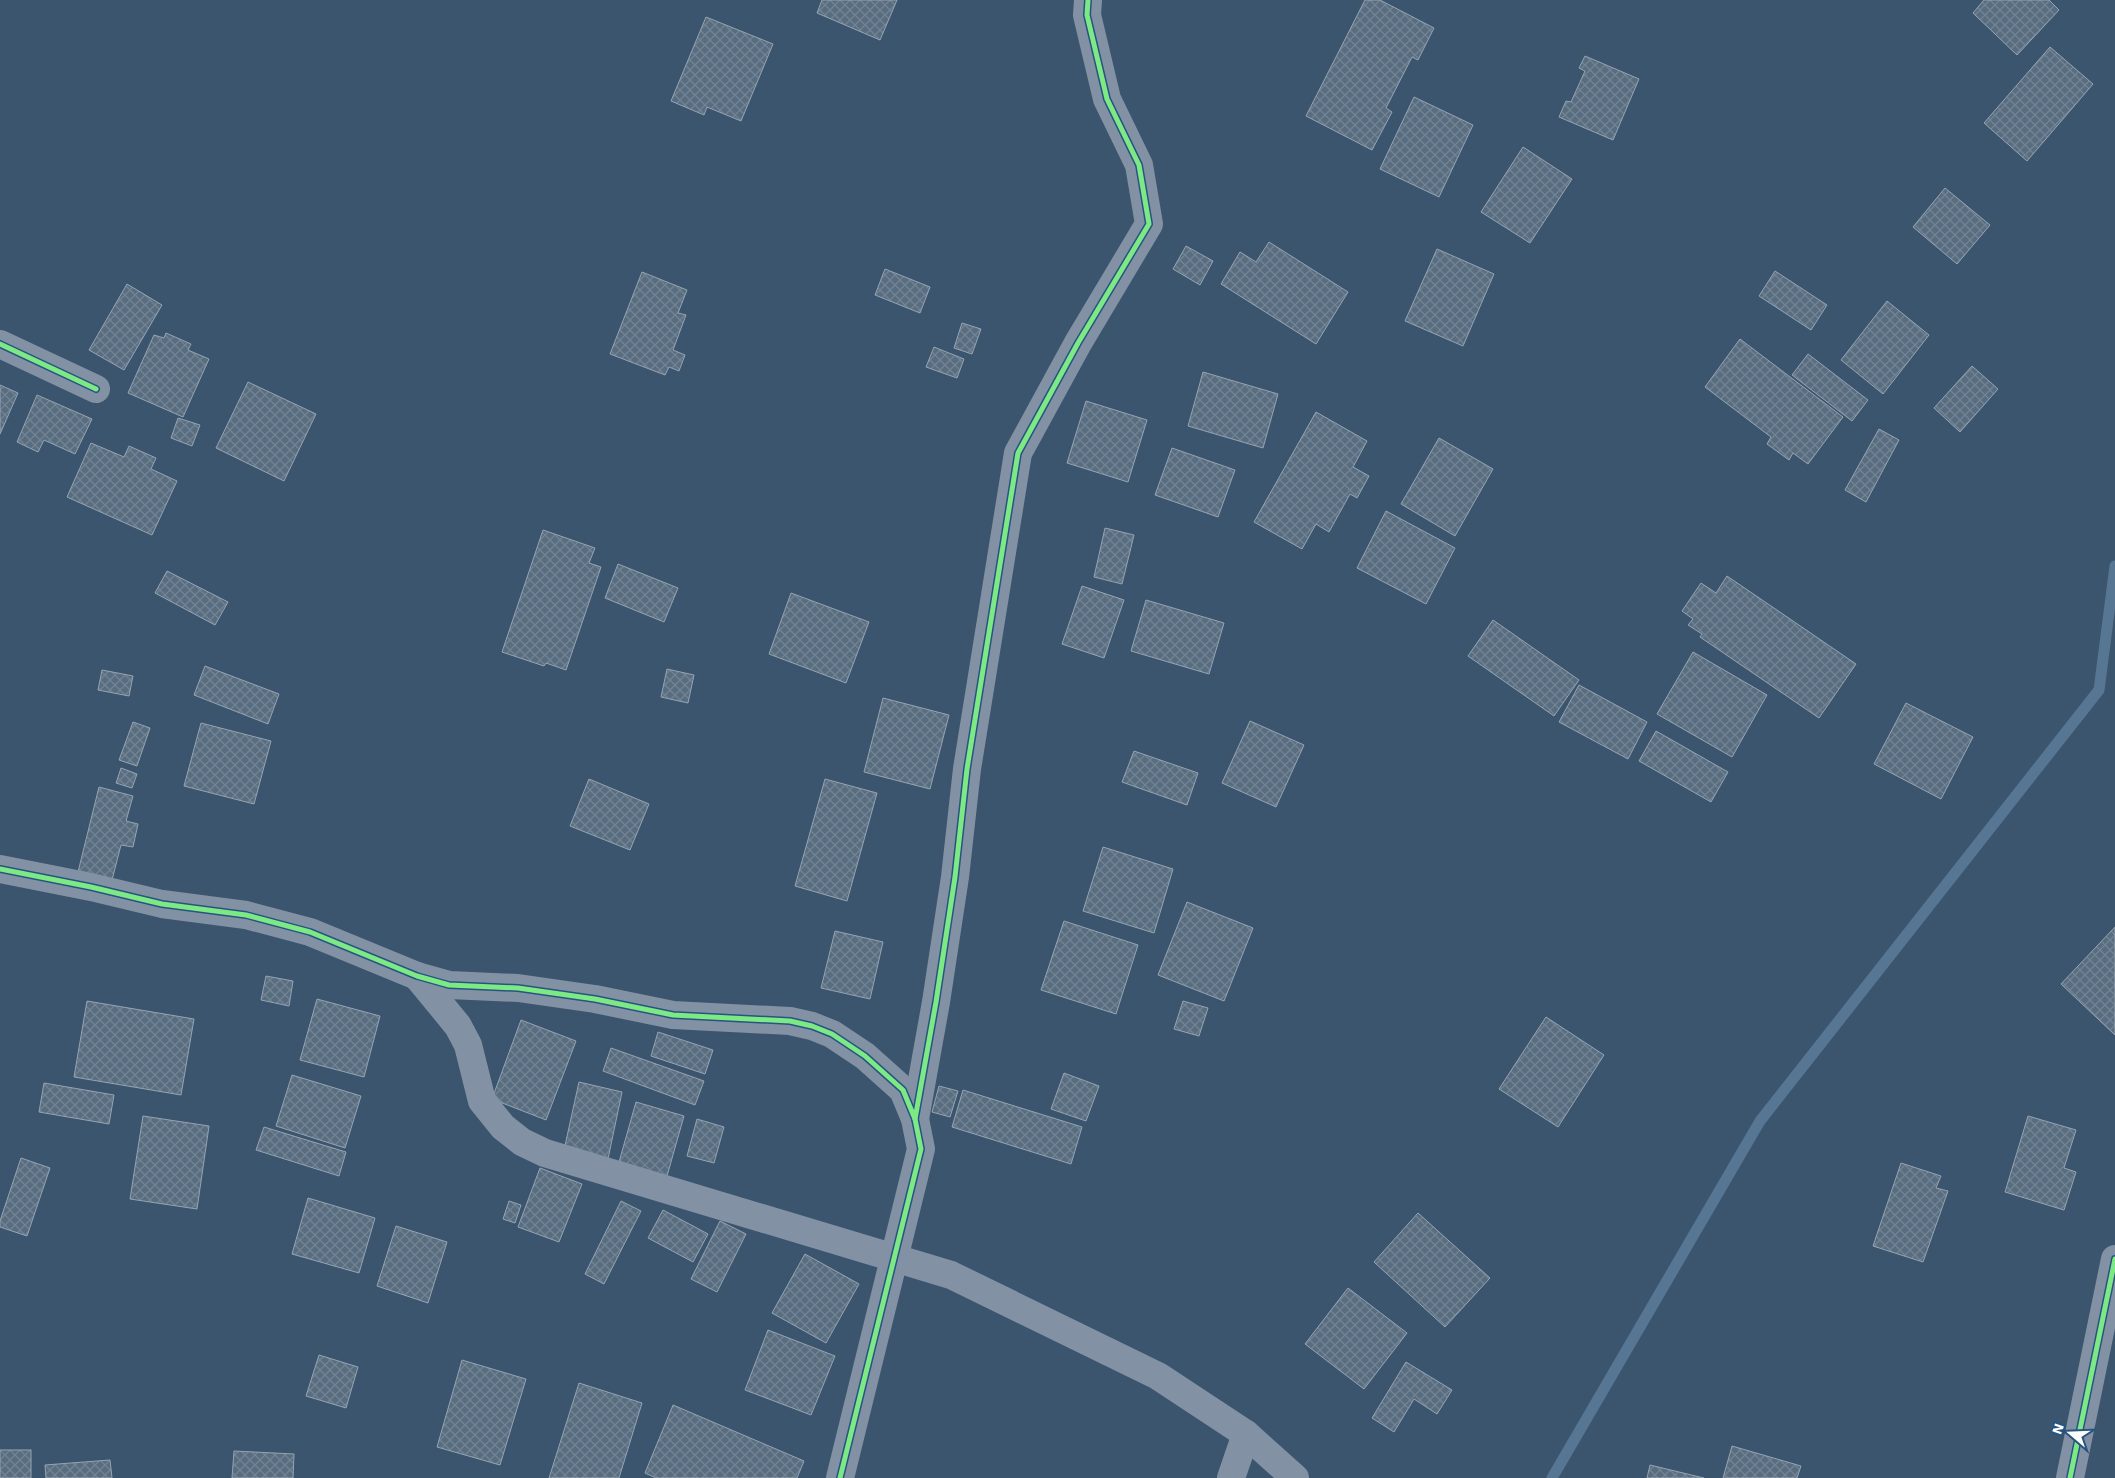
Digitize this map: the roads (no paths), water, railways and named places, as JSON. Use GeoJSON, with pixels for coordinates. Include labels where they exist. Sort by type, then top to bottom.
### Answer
{"type":"FeatureCollection","features":[{"type":"Feature","properties":{"kind":"street"},"geometry":{"type":"LineString","coordinates":[[915,1119],[938,992],[955,878],[968,769],[1018,453],[1078,343],[1149,224],[1139,165],[1107,99],[1087,15],[1088,0]]}},
{"type":"Feature","properties":{"kind":"street"},"geometry":{"type":"LineString","coordinates":[[0,344],[96,390]]}},
{"type":"Feature","properties":{"kind":"street"},"geometry":{"type":"LineString","coordinates":[[0,869],[91,887],[162,904],[246,915],[310,932],[417,976],[449,985],[518,988],[595,999],[673,1016],[790,1022],[812,1026],[832,1034],[865,1056],[903,1090],[915,1119],[921,1149],[896,1257],[840,1478]]}},
{"type":"Feature","properties":{"kind":"street"},"geometry":{"type":"LineString","coordinates":[[417,976],[458,1026],[468,1045],[482,1101],[503,1127],[522,1142],[546,1153],[951,1275],[1158,1376],[1246,1434],[1295,1478]]}},
{"type":"Feature","properties":{"kind":"street"},"geometry":{"type":"LineString","coordinates":[[2070,1478],[2115,1259]]}},
{"type":"Feature","properties":{"kind":"street"},"geometry":{"type":"LineString","coordinates":[[1231,1478],[1246,1434]]}},
{"type":"Feature","properties":{"kind":"waterway"},"geometry":{"type":"LineString","coordinates":[[1552,1478],[1760,1121],[2099,690],[2115,566]]}}]}
